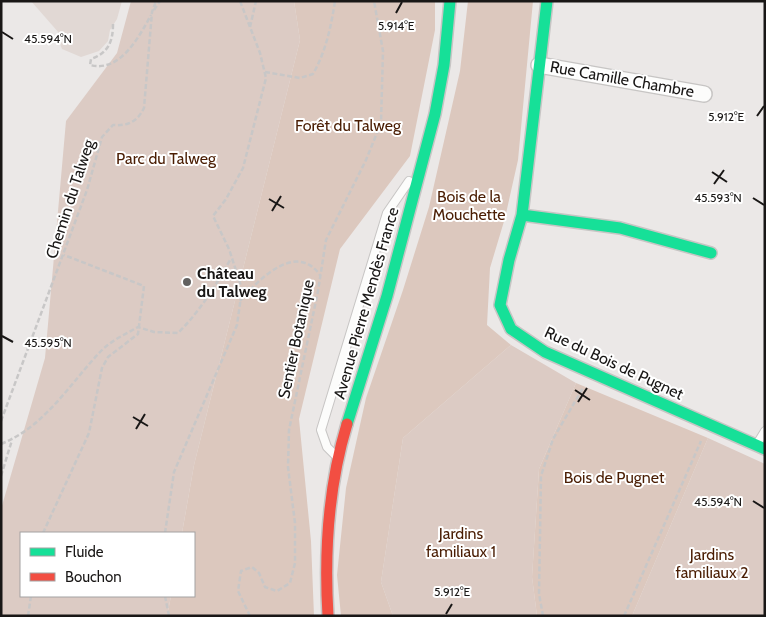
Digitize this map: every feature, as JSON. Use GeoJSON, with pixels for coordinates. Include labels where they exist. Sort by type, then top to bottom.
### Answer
{"type":"FeatureCollection","features":[{"type":"Feature","properties":{"kind":"street","name":"Avenue Pierre Mendès France"},"geometry":{"type":"LineString","coordinates":[[328,616],[326,582],[328,512],[336,458],[387,296],[422,166],[444,65],[450,1]]}},
{"type":"Feature","properties":{"kind":"street","name":"Rue du Bois de Pugnet"},"geometry":{"type":"LineString","coordinates":[[547,1],[522,215],[509,260],[500,305],[511,329],[545,352],[761,447]]}},
{"type":"Feature","properties":{"kind":"street","name":"Rue Camille Chambre"},"geometry":{"type":"LineString","coordinates":[[540,65],[704,94]]}},
{"type":"Feature","properties":{"kind":"street"},"geometry":{"type":"LineString","coordinates":[[522,215],[620,228],[712,252]]}},
{"type":"Feature","properties":{"kind":"lane"},"geometry":{"type":"LineString","coordinates":[[336,458],[327,446],[321,430],[387,213],[422,166]]}},
{"type":"Feature","properties":{"kind":"lane"},"geometry":{"type":"LineString","coordinates":[[761,447],[765,431]]}},
{"type":"Feature","properties":{"kind":"path","name":"Chemin du Talweg"},"geometry":{"type":"LineString","coordinates":[[1,421],[64,255],[87,190],[102,138],[113,125],[126,126],[139,118],[144,108],[152,12],[156,1]]}},
{"type":"Feature","properties":{"kind":"path"},"geometry":{"type":"LineString","coordinates":[[113,24],[112,39],[109,46],[102,53],[91,59],[90,65],[100,68],[112,64],[123,56],[140,34],[160,1]]}},
{"type":"Feature","properties":{"kind":"path"},"geometry":{"type":"LineString","coordinates":[[165,532],[174,472],[237,325],[242,289],[229,249],[213,216],[226,200],[244,168],[266,78],[260,54],[240,1]]}},
{"type":"Feature","properties":{"kind":"path"},"geometry":{"type":"LineString","coordinates":[[250,29],[256,1]]}},
{"type":"Feature","properties":{"kind":"path"},"geometry":{"type":"LineString","coordinates":[[265,72],[300,78],[313,74],[322,58],[329,36],[335,1]]}},
{"type":"Feature","properties":{"kind":"path","name":"Sentier Botanique"},"geometry":{"type":"LineString","coordinates":[[250,616],[238,591],[241,571],[252,567],[259,573],[265,587],[277,590],[290,583],[293,569],[295,523],[288,467],[289,430],[326,240],[366,160],[381,123],[383,51],[374,1]]}},
{"type":"Feature","properties":{"kind":"path"},"geometry":{"type":"LineString","coordinates":[[43,532],[89,434],[102,368],[108,357],[138,334],[144,286],[64,255]]}},
{"type":"Feature","properties":{"kind":"path"},"geometry":{"type":"LineString","coordinates":[[1,444],[12,440],[51,411],[103,349],[138,327],[154,332],[178,333],[211,293],[231,259]]}},
{"type":"Feature","properties":{"kind":"path"},"geometry":{"type":"LineString","coordinates":[[240,301],[258,281],[283,265],[296,261],[306,262],[314,268],[320,277]]}},
{"type":"Feature","properties":{"kind":"path"},"geometry":{"type":"LineString","coordinates":[[543,616],[539,594],[541,476],[553,439],[579,393],[594,373]]}},
{"type":"Feature","properties":{"kind":"path"},"geometry":{"type":"LineString","coordinates":[[624,616],[708,424]]}},
{"type":"Feature","properties":{"kind":"path"},"geometry":{"type":"LineString","coordinates":[[1,476],[12,440]]}},
{"type":"Feature","properties":{"kind":"path"},"geometry":{"type":"LineString","coordinates":[[28,616],[31,597]]}},
{"type":"Feature","properties":{"kind":"path"},"geometry":{"type":"LineString","coordinates":[[165,597],[169,616]]}},
{"type":"Feature","properties":{"kind":"shaded area"},"geometry":{"type":"Polygon","coordinates":[[[31,1],[122,1],[117,19],[110,30],[108,41],[99,51],[81,57],[62,49],[57,36],[59,33],[31,1]]]}},
{"type":"Feature","properties":{"kind":"green space","name":"Parc du Talweg"},"geometry":{"type":"Polygon","coordinates":[[[131,1],[294,1],[300,40],[194,465],[182,532],[20,532],[20,597],[171,597],[167,616],[1,616],[1,509],[45,358],[66,121],[117,53],[131,1]]]}},
{"type":"Feature","properties":{"kind":"green space","name":"Forêt du Talweg"},"geometry":{"type":"Polygon","coordinates":[[[294,1],[435,1],[435,30],[410,156],[340,249],[299,419],[311,541],[314,616],[167,616],[171,597],[195,597],[195,532],[182,532],[194,465],[300,40],[294,1]]]}},
{"type":"Feature","properties":{"kind":"green space","name":"Bois de la Mouchette"},"geometry":{"type":"Polygon","coordinates":[[[468,1],[533,1],[518,160],[505,218],[490,268],[487,325],[511,345],[403,438],[381,582],[393,616],[341,616],[337,575],[346,488],[366,398],[429,207],[460,71],[468,1]]]}},
{"type":"Feature","properties":{"kind":"green space","name":"Jardins familiaux 1"},"geometry":{"type":"Polygon","coordinates":[[[511,345],[576,383],[539,469],[532,577],[537,616],[393,616],[381,582],[403,438],[511,345]]]}},
{"type":"Feature","properties":{"kind":"green space","name":"Bois de Pugnet"},"geometry":{"type":"Polygon","coordinates":[[[576,383],[708,438],[632,616],[537,616],[532,577],[539,469],[576,383]]]}},
{"type":"Feature","properties":{"kind":"green space","name":"Jardins familiaux 2"},"geometry":{"type":"Polygon","coordinates":[[[708,438],[765,464],[765,616],[632,616],[708,438]]]}},
{"type":"Feature","properties":{"kind":"traffic: fast"},"geometry":{"type":"LineString","coordinates":[[347,424],[387,296],[435,114],[444,65],[450,1]]}},
{"type":"Feature","properties":{"kind":"traffic: fast"},"geometry":{"type":"LineString","coordinates":[[547,1],[522,215],[509,260],[500,305],[511,329],[545,352],[765,449]]}},
{"type":"Feature","properties":{"kind":"traffic: fast"},"geometry":{"type":"LineString","coordinates":[[522,215],[620,228],[711,253]]}},
{"type":"Feature","properties":{"kind":"traffic: jam"},"geometry":{"type":"LineString","coordinates":[[328,616],[327,543],[329,519],[335,471],[347,424]]}},
{"type":"Feature","properties":{"kind":"place","name":"Château du Talweg"},"geometry":{"type":"Point","coordinates":[187,282]}}]}
